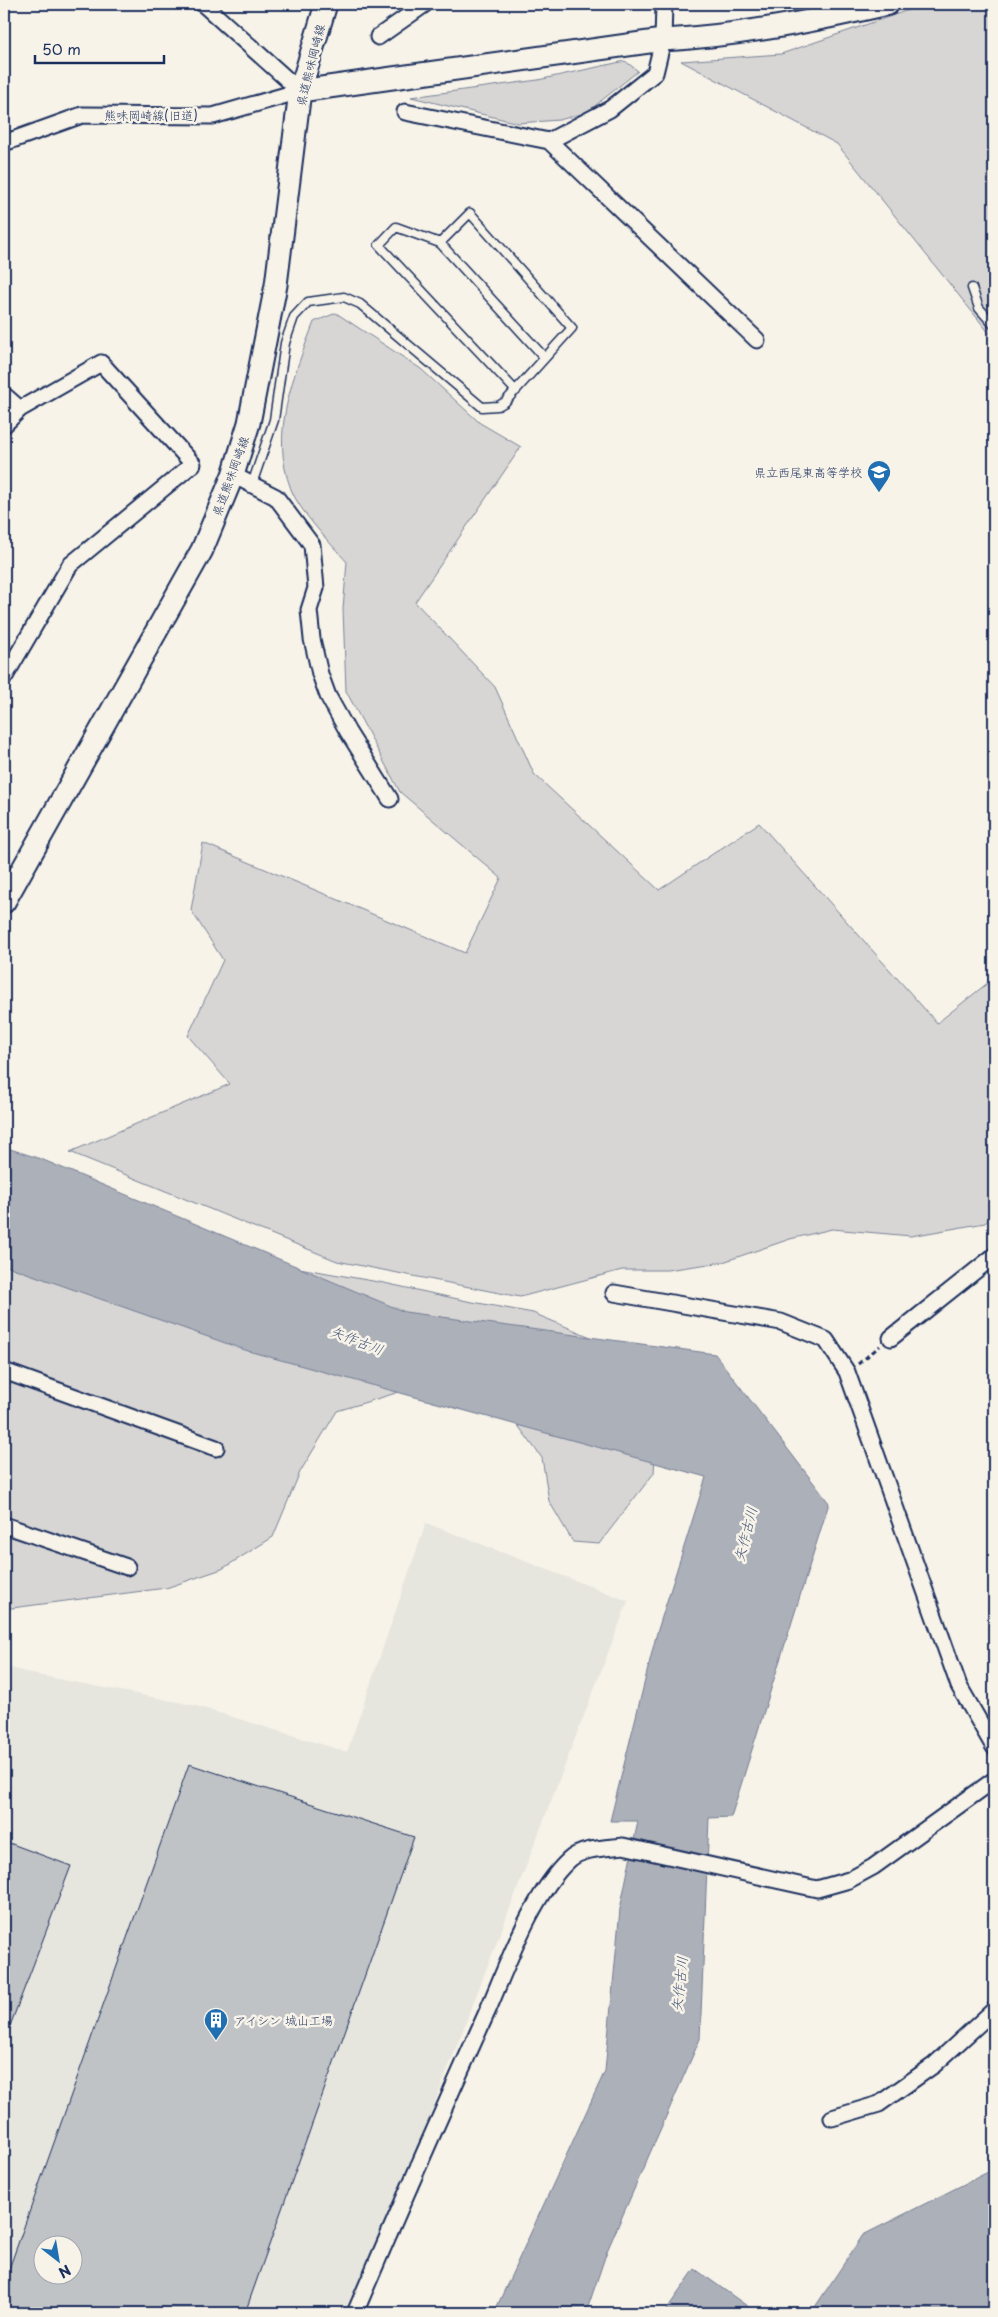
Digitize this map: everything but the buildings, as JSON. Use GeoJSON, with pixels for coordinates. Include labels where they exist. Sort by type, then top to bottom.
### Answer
{"type":"FeatureCollection","features":[{"type":"Feature","properties":{"kind":"main road","name":"県道熊味岡崎線"},"geometry":{"type":"LineString","coordinates":[[4,902],[243,480],[249,422],[276,285],[300,91],[326,4]]}},
{"type":"Feature","properties":{"kind":"main road"},"geometry":{"type":"LineString","coordinates":[[300,91],[663,40],[701,38],[817,20],[888,4]]}},
{"type":"Feature","properties":{"kind":"street"},"geometry":{"type":"LineString","coordinates":[[203,4],[300,91]]}},
{"type":"Feature","properties":{"kind":"street"},"geometry":{"type":"LineString","coordinates":[[378,37],[426,4]]}},
{"type":"Feature","properties":{"kind":"street"},"geometry":{"type":"LineString","coordinates":[[548,141],[610,109],[655,73],[663,40],[664,4]]}},
{"type":"Feature","properties":{"kind":"street","name":"熊味岡崎線(旧道)"},"geometry":{"type":"LineString","coordinates":[[4,143],[82,115],[213,116],[300,91]]}},
{"type":"Feature","properties":{"kind":"street"},"geometry":{"type":"LineString","coordinates":[[405,112],[548,141],[757,340]]}},
{"type":"Feature","properties":{"kind":"street"},"geometry":{"type":"LineString","coordinates":[[4,425],[20,409],[101,363],[193,464],[70,565],[4,678]]}},
{"type":"Feature","properties":{"kind":"street"},"geometry":{"type":"LineString","coordinates":[[4,394],[20,409]]}},
{"type":"Feature","properties":{"kind":"street"},"geometry":{"type":"LineString","coordinates":[[243,480],[276,497],[312,545],[316,588],[309,610],[312,639],[320,674],[328,696],[348,732],[390,799]]}},
{"type":"Feature","properties":{"kind":"street"},"geometry":{"type":"LineString","coordinates":[[891,1338],[994,1256]]}},
{"type":"Feature","properties":{"kind":"street"},"geometry":{"type":"LineString","coordinates":[[614,1293],[781,1322],[826,1340],[847,1372],[959,1686],[994,1747]]}},
{"type":"Feature","properties":{"kind":"street"},"geometry":{"type":"LineString","coordinates":[[4,1371],[216,1448]]}},
{"type":"Feature","properties":{"kind":"street"},"geometry":{"type":"LineString","coordinates":[[4,1525],[127,1567]]}},
{"type":"Feature","properties":{"kind":"street"},"geometry":{"type":"LineString","coordinates":[[355,2313],[409,2186],[524,1929],[550,1879],[570,1858],[591,1850],[623,1846],[817,1889],[849,1880],[873,1867],[994,1780]]}},
{"type":"Feature","properties":{"kind":"street"},"geometry":{"type":"LineString","coordinates":[[832,2118],[879,2104],[934,2065],[994,2010]]}},
{"type":"Feature","properties":{"kind":"lane"},"geometry":{"type":"LineString","coordinates":[[243,480],[274,420],[285,343],[294,317],[308,302],[344,298],[360,304],[482,408],[498,406],[506,402],[572,328],[470,213],[440,243]]}},
{"type":"Feature","properties":{"kind":"lane"},"geometry":{"type":"LineString","coordinates":[[516,391],[379,245],[396,227],[440,243],[545,358]]}},
{"type":"Feature","properties":{"kind":"lane"},"geometry":{"type":"LineString","coordinates":[[972,288],[979,308],[994,325]]}},
{"type":"Feature","properties":{"kind":"path"},"geometry":{"type":"LineString","coordinates":[[847,1372],[891,1338]]}},
{"type":"Feature","properties":{"kind":"shaded area"},"geometry":{"type":"Polygon","coordinates":[[[926,4],[994,4],[994,339],[837,144],[681,61],[781,54],[926,4]]]}},
{"type":"Feature","properties":{"kind":"shaded area"},"geometry":{"type":"Polygon","coordinates":[[[625,61],[638,71],[586,113],[559,120],[518,123],[411,97],[538,80],[625,61]]]}},
{"type":"Feature","properties":{"kind":"shaded area"},"geometry":{"type":"Polygon","coordinates":[[[336,313],[421,369],[480,423],[521,447],[415,602],[495,687],[534,774],[659,890],[759,823],[937,1023],[994,978],[994,1215],[985,1223],[911,1236],[832,1229],[790,1239],[723,1262],[667,1270],[622,1270],[520,1297],[337,1261],[70,1152],[230,1084],[188,1036],[223,960],[191,910],[203,843],[465,953],[501,878],[400,792],[346,691],[343,609],[347,562],[316,527],[295,498],[285,468],[282,447],[283,426],[292,383],[314,322],[336,313]]]}},
{"type":"Feature","properties":{"kind":"shaded area"},"geometry":{"type":"Polygon","coordinates":[[[4,1183],[203,1251],[384,1283],[533,1313],[598,1340],[657,1417],[654,1473],[599,1544],[573,1542],[549,1501],[542,1458],[494,1393],[419,1386],[337,1411],[300,1472],[273,1537],[222,1569],[166,1588],[4,1609],[4,1183]]]}},
{"type":"Feature","properties":{"kind":"shaded area"},"geometry":{"type":"Polygon","coordinates":[[[426,1523],[628,1601],[354,2313],[4,2313],[4,1666],[32,1674],[193,1705],[347,1752],[426,1523]]]}},
{"type":"Feature","properties":{"kind":"water","name":"矢作古川"},"geometry":{"type":"Polygon","coordinates":[[[4,1147],[41,1159],[405,1312],[715,1354],[829,1503],[731,1817],[709,1818],[700,2039],[607,2251],[586,2313],[494,2313],[605,2071],[620,1909],[638,1821],[610,1821],[656,1636],[706,1477],[248,1351],[4,1265],[4,1147]]]}},
{"type":"Feature","properties":{"kind":"water"},"geometry":{"type":"Polygon","coordinates":[[[994,2169],[994,2313],[811,2313],[863,2235],[994,2169]]]}},
{"type":"Feature","properties":{"kind":"water"},"geometry":{"type":"Polygon","coordinates":[[[695,2269],[757,2313],[664,2313],[695,2269]]]}},
{"type":"Feature","properties":{"kind":"place","name":"県立西尾東高等学校"},"geometry":{"type":"Point","coordinates":[879,493]}},
{"type":"Feature","properties":{"kind":"place","name":"アイシン 城山工場"},"geometry":{"type":"Point","coordinates":[216,2041]}}]}
